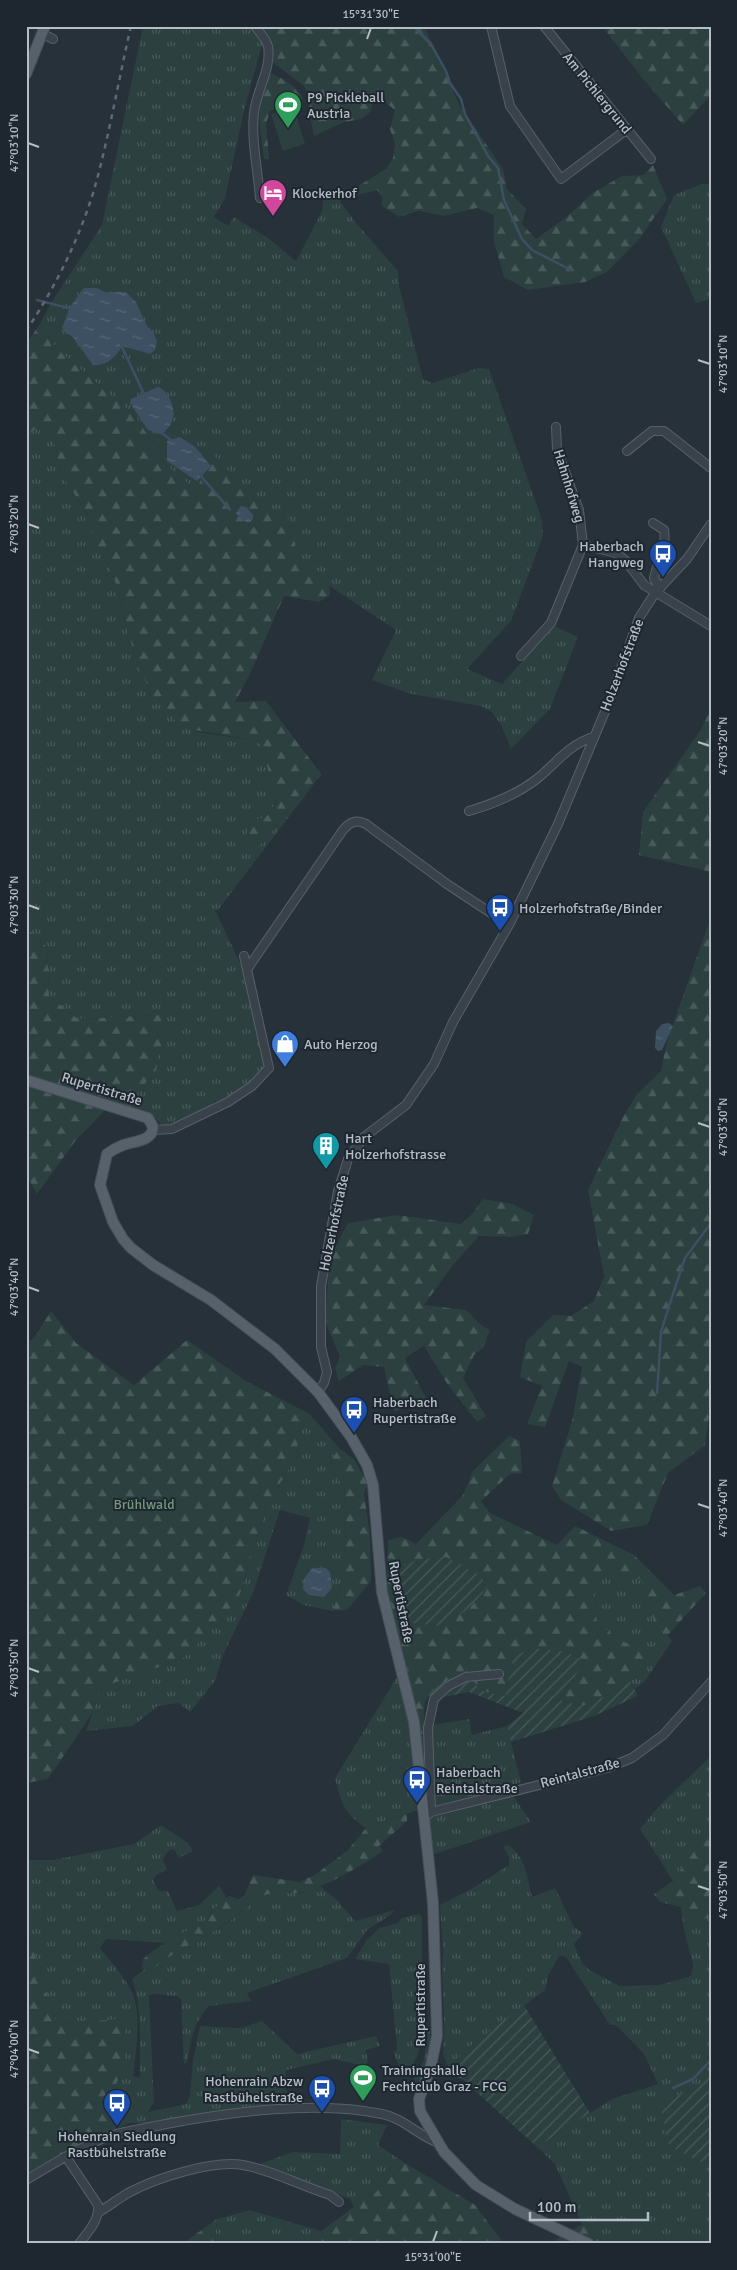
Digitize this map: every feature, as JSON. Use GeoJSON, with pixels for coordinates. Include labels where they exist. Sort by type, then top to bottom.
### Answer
{"type":"FeatureCollection","features":[{"type":"Feature","properties":{"kind":"main road"},"geometry":{"type":"LineString","coordinates":[[26,74],[44,30]]}},
{"type":"Feature","properties":{"kind":"main road","name":"Rupertistraße"},"geometry":{"type":"LineString","coordinates":[[26,1080],[144,1116],[151,1122],[153,1130],[145,1138],[118,1146],[107,1154],[100,1185],[113,1222],[123,1239],[131,1248],[154,1265],[211,1300],[275,1349],[318,1392],[355,1444],[367,1465],[373,1486],[382,1592],[414,1722],[427,1816],[433,1903],[437,2024],[436,2046],[421,2091],[419,2105],[425,2121],[456,2167],[483,2191],[515,2209],[589,2244]]}},
{"type":"Feature","properties":{"kind":"street"},"geometry":{"type":"LineString","coordinates":[[255,26],[268,45],[267,68],[258,92],[254,113],[254,139],[260,198]]}},
{"type":"Feature","properties":{"kind":"street"},"geometry":{"type":"LineString","coordinates":[[491,26],[510,106],[561,179],[626,130]]}},
{"type":"Feature","properties":{"kind":"street","name":"Am Pichlergrund"},"geometry":{"type":"LineString","coordinates":[[544,26],[651,159]]}},
{"type":"Feature","properties":{"kind":"street"},"geometry":{"type":"LineString","coordinates":[[44,30],[53,39]]}},
{"type":"Feature","properties":{"kind":"street","name":"Hahnhofweg"},"geometry":{"type":"LineString","coordinates":[[556,427],[557,450],[579,510],[584,545]]}},
{"type":"Feature","properties":{"kind":"street"},"geometry":{"type":"LineString","coordinates":[[627,451],[652,431],[664,431],[711,468]]}},
{"type":"Feature","properties":{"kind":"street"},"geometry":{"type":"LineString","coordinates":[[653,522],[664,530],[666,541],[664,554],[654,578],[658,591]]}},
{"type":"Feature","properties":{"kind":"street","name":"Holzerhofstraße"},"geometry":{"type":"LineString","coordinates":[[318,1392],[324,1383],[327,1372],[321,1347],[322,1286],[338,1191],[348,1159],[364,1137],[406,1105],[434,1064],[453,1022],[508,925],[558,824],[611,697],[634,629],[658,591],[687,558],[711,524]]}},
{"type":"Feature","properties":{"kind":"street"},"geometry":{"type":"LineString","coordinates":[[521,656],[551,623],[584,545],[616,554],[626,561],[644,585],[658,591],[711,626]]}},
{"type":"Feature","properties":{"kind":"street"},"geometry":{"type":"LineString","coordinates":[[468,812],[501,800],[523,787],[536,779],[580,741],[593,737]]}},
{"type":"Feature","properties":{"kind":"street"},"geometry":{"type":"LineString","coordinates":[[248,968],[349,824],[360,821],[447,884],[508,925]]}},
{"type":"Feature","properties":{"kind":"street"},"geometry":{"type":"LineString","coordinates":[[153,1130],[172,1129],[228,1102],[252,1086],[269,1068],[244,956]]}},
{"type":"Feature","properties":{"kind":"street"},"geometry":{"type":"LineString","coordinates":[[427,1816],[428,1728],[434,1699],[448,1686],[466,1677],[499,1674]]}},
{"type":"Feature","properties":{"kind":"street","name":"Reintalstraße"},"geometry":{"type":"LineString","coordinates":[[427,1816],[607,1768],[632,1758],[663,1735],[711,1682]]}},
{"type":"Feature","properties":{"kind":"street"},"geometry":{"type":"LineString","coordinates":[[26,2180],[66,2157],[110,2136],[128,2131],[229,2114],[338,2108],[381,2114],[400,2120],[439,2143]]}},
{"type":"Feature","properties":{"kind":"street"},"geometry":{"type":"LineString","coordinates":[[66,2157],[94,2197],[99,2212]]}},
{"type":"Feature","properties":{"kind":"street"},"geometry":{"type":"LineString","coordinates":[[79,2244],[99,2212],[128,2193],[151,2183],[223,2164],[243,2165],[258,2169],[330,2195],[339,2202]]}},
{"type":"Feature","properties":{"kind":"green space"},"geometry":{"type":"Polygon","coordinates":[[[143,26],[252,26],[263,41],[245,107],[225,198],[214,217],[228,226],[234,217],[268,238],[296,261],[322,211],[323,201],[327,194],[335,194],[356,223],[398,271],[399,286],[423,379],[432,383],[479,368],[489,369],[542,520],[543,536],[511,621],[467,669],[502,684],[554,626],[578,637],[550,709],[511,749],[501,725],[492,712],[481,706],[411,694],[372,680],[396,630],[234,523],[167,466],[136,417],[57,349],[40,324],[51,303],[102,225],[143,26]]]}},
{"type":"Feature","properties":{"kind":"green space"},"geometry":{"type":"Polygon","coordinates":[[[260,26],[424,26],[460,106],[503,169],[507,189],[526,209],[522,224],[536,239],[565,218],[594,192],[622,176],[644,175],[653,165],[667,199],[640,238],[607,272],[585,282],[528,290],[504,277],[494,242],[494,215],[477,208],[444,216],[419,211],[399,217],[382,206],[382,196],[377,190],[354,196],[349,192],[387,168],[393,158],[395,144],[390,129],[395,110],[380,98],[373,103],[370,112],[362,119],[344,122],[314,136],[309,111],[311,99],[304,86],[271,61],[260,26]]]}},
{"type":"Feature","properties":{"kind":"green space"},"geometry":{"type":"Polygon","coordinates":[[[602,26],[711,26],[711,95],[683,125],[643,79],[602,26]]]}},
{"type":"Feature","properties":{"kind":"green space"},"geometry":{"type":"Polygon","coordinates":[[[271,73],[294,86],[303,99],[270,111],[266,124],[269,159],[264,159],[260,126],[260,104],[271,73]]]}},
{"type":"Feature","properties":{"kind":"green space","name":"P9 Pickleball Austria"},"geometry":{"type":"Polygon","coordinates":[[[294,108],[305,144],[283,151],[271,114],[294,108]]]}},
{"type":"Feature","properties":{"kind":"green space"},"geometry":{"type":"Polygon","coordinates":[[[701,184],[711,184],[711,299],[696,303],[661,227],[674,195],[701,184]]]}},
{"type":"Feature","properties":{"kind":"green space"},"geometry":{"type":"Polygon","coordinates":[[[40,324],[57,349],[136,417],[167,466],[196,490],[207,468],[191,447],[202,446],[214,455],[248,491],[270,510],[278,509],[289,519],[295,529],[295,545],[291,555],[329,578],[330,595],[319,602],[284,596],[251,672],[235,702],[266,701],[322,775],[291,805],[265,841],[248,854],[244,847],[248,828],[245,825],[250,821],[266,817],[274,805],[278,793],[270,777],[261,744],[252,740],[182,728],[150,692],[133,650],[113,574],[93,538],[87,513],[62,475],[54,442],[37,428],[26,436],[26,344],[40,324]]]}},
{"type":"Feature","properties":{"kind":"green space"},"geometry":{"type":"Polygon","coordinates":[[[37,428],[54,442],[62,475],[87,513],[93,538],[113,574],[133,650],[150,692],[197,732],[252,740],[261,744],[270,777],[278,793],[274,805],[266,817],[250,821],[244,847],[265,841],[291,805],[317,780],[218,910],[215,910],[242,967],[265,1063],[262,1070],[240,1092],[219,1105],[216,1100],[202,1114],[165,1128],[151,1114],[113,1102],[161,1015],[78,1019],[49,996],[47,947],[26,927],[26,436],[37,428]]]}},
{"type":"Feature","properties":{"kind":"green space"},"geometry":{"type":"Polygon","coordinates":[[[711,709],[711,872],[639,855],[643,812],[700,731],[711,709]]]}},
{"type":"Feature","properties":{"kind":"green space"},"geometry":{"type":"Polygon","coordinates":[[[711,917],[711,1402],[705,1445],[668,1473],[647,1525],[611,1531],[561,1500],[552,1486],[573,1417],[582,1367],[569,1361],[545,1427],[527,1424],[542,1386],[520,1377],[526,1342],[553,1315],[571,1316],[594,1301],[604,1276],[588,1190],[623,1117],[637,1094],[661,1071],[667,1041],[711,917]]]}},
{"type":"Feature","properties":{"kind":"green space"},"geometry":{"type":"Polygon","coordinates":[[[26,927],[47,947],[49,996],[78,1019],[161,1015],[163,1037],[156,1070],[129,1103],[113,1102],[76,1140],[37,1194],[26,1175],[26,927]]]}},
{"type":"Feature","properties":{"kind":"green space"},"geometry":{"type":"Polygon","coordinates":[[[483,1199],[512,1204],[534,1215],[528,1234],[512,1237],[479,1236],[453,1265],[424,1305],[466,1310],[482,1326],[490,1330],[483,1348],[474,1355],[463,1378],[486,1416],[477,1422],[448,1385],[424,1346],[405,1358],[427,1400],[394,1412],[384,1367],[363,1365],[339,1381],[335,1368],[340,1357],[325,1321],[329,1265],[348,1223],[397,1215],[461,1224],[472,1214],[483,1199]]]}},
{"type":"Feature","properties":{"kind":"green space","name":"Brühlwald"},"geometry":{"type":"Polygon","coordinates":[[[51,1311],[76,1343],[134,1385],[187,1340],[246,1381],[310,1414],[298,1436],[297,1456],[266,1506],[240,1594],[220,1622],[182,1659],[102,1687],[93,1712],[48,1779],[26,1783],[26,1343],[34,1338],[51,1311]]]}},
{"type":"Feature","properties":{"kind":"green space"},"geometry":{"type":"Polygon","coordinates":[[[310,1414],[339,1448],[328,1466],[344,1487],[346,1507],[345,1558],[338,1568],[343,1579],[333,1611],[303,1605],[286,1595],[304,1545],[310,1518],[280,1510],[253,1593],[224,1653],[215,1681],[190,1712],[179,1703],[158,1706],[133,1726],[86,1731],[102,1687],[182,1659],[240,1594],[266,1506],[297,1456],[298,1436],[310,1414]]]}},
{"type":"Feature","properties":{"kind":"green space"},"geometry":{"type":"Polygon","coordinates":[[[509,1436],[520,1441],[522,1473],[510,1474],[481,1501],[490,1513],[557,1545],[575,1526],[634,1555],[674,1595],[700,1586],[706,1593],[667,1636],[654,1621],[641,1579],[609,1572],[594,1583],[597,1624],[626,1643],[654,1646],[643,1673],[608,1695],[583,1706],[558,1700],[585,1661],[566,1652],[513,1657],[505,1696],[478,1690],[468,1670],[431,1692],[426,1700],[424,1719],[427,1751],[423,1756],[416,1710],[387,1588],[388,1540],[402,1537],[416,1544],[463,1495],[473,1471],[509,1436]]]}},
{"type":"Feature","properties":{"kind":"green space"},"geometry":{"type":"Polygon","coordinates":[[[339,1448],[354,1459],[368,1484],[364,1493],[370,1535],[371,1581],[347,1610],[333,1611],[343,1579],[338,1568],[345,1558],[346,1507],[344,1487],[328,1466],[339,1448]]]}},
{"type":"Feature","properties":{"kind":"green space"},"geometry":{"type":"Polygon","coordinates":[[[446,1557],[479,1575],[488,1586],[470,1608],[441,1626],[412,1623],[403,1615],[394,1569],[420,1559],[446,1557]]]}},
{"type":"Feature","properties":{"kind":"green space"},"geometry":{"type":"Polygon","coordinates":[[[609,1572],[641,1578],[655,1621],[672,1641],[645,1681],[635,1689],[630,1681],[643,1673],[626,1643],[597,1624],[594,1583],[609,1572]]]}},
{"type":"Feature","properties":{"kind":"green space"},"geometry":{"type":"Polygon","coordinates":[[[532,1648],[566,1652],[585,1661],[558,1700],[583,1706],[608,1695],[630,1681],[638,1696],[594,1716],[511,1742],[507,1726],[523,1713],[469,1692],[434,1699],[428,1694],[442,1683],[468,1670],[479,1690],[505,1696],[513,1657],[532,1648]]]}},
{"type":"Feature","properties":{"kind":"green space"},"geometry":{"type":"Polygon","coordinates":[[[405,1664],[427,1751],[424,1726],[469,1719],[472,1735],[507,1726],[521,1782],[507,1787],[531,1822],[432,1855],[427,1807],[366,1828],[353,1818],[344,1807],[335,1778],[405,1664]]]}},
{"type":"Feature","properties":{"kind":"green space"},"geometry":{"type":"Polygon","coordinates":[[[711,1756],[711,1826],[673,1881],[640,1829],[659,1806],[711,1756]]]}},
{"type":"Feature","properties":{"kind":"green space"},"geometry":{"type":"Polygon","coordinates":[[[407,1814],[407,1821],[379,1846],[383,1851],[354,1869],[322,1886],[296,1893],[275,1893],[260,1897],[227,1923],[169,1957],[152,1970],[142,1969],[143,1959],[180,1934],[205,1922],[213,1910],[229,1896],[238,1899],[244,1896],[253,1875],[300,1882],[316,1874],[347,1851],[366,1828],[407,1814]]]}},
{"type":"Feature","properties":{"kind":"green space"},"geometry":{"type":"Polygon","coordinates":[[[161,1825],[188,1843],[193,1851],[179,1858],[174,1849],[168,1851],[163,1859],[167,1870],[156,1875],[153,1881],[159,1891],[168,1891],[177,1911],[199,1905],[219,1886],[227,1898],[213,1910],[205,1922],[165,1943],[106,1939],[100,1948],[125,1980],[135,2000],[138,2022],[133,2076],[140,2078],[140,2040],[138,2003],[132,1979],[145,1969],[152,1970],[167,1957],[228,1923],[259,1897],[276,1892],[300,1893],[320,1886],[337,1900],[355,1921],[395,1910],[367,1930],[347,1958],[247,1993],[251,2001],[209,2006],[196,2026],[187,2063],[184,2064],[181,1999],[177,1996],[153,1994],[149,1996],[154,2102],[148,2112],[186,2104],[190,2095],[193,2060],[200,2026],[240,2028],[262,2021],[297,2054],[376,2036],[380,2046],[366,2050],[368,2062],[364,2066],[334,2059],[286,2070],[284,2088],[287,2091],[286,2101],[271,2101],[265,2108],[149,2123],[130,2123],[77,2145],[121,2119],[112,2094],[124,2066],[125,2019],[56,2023],[26,1927],[26,1860],[53,1860],[134,1844],[161,1825]]]}},
{"type":"Feature","properties":{"kind":"green space"},"geometry":{"type":"Polygon","coordinates":[[[711,1826],[711,1917],[683,1925],[681,1907],[660,1902],[654,1894],[673,1881],[711,1826]]]}},
{"type":"Feature","properties":{"kind":"green space"},"geometry":{"type":"Polygon","coordinates":[[[508,1845],[519,1855],[522,1861],[532,1897],[555,1888],[574,1927],[583,1933],[574,1944],[582,1963],[589,1970],[620,1986],[660,1985],[691,1976],[693,1965],[683,1925],[711,1917],[711,2239],[706,2244],[648,2244],[643,2241],[613,2241],[582,2224],[555,2164],[537,2147],[612,2099],[658,2084],[644,2054],[616,2025],[610,2025],[566,1957],[559,1956],[548,1976],[545,1990],[465,2050],[455,2062],[452,2075],[443,2055],[443,1952],[440,1905],[473,1888],[509,1865],[509,1857],[503,1847],[508,1845]]]}},
{"type":"Feature","properties":{"kind":"green space"},"geometry":{"type":"Polygon","coordinates":[[[419,1914],[422,1917],[423,2028],[418,2054],[410,2070],[403,2076],[393,2051],[395,2052],[397,2048],[389,1964],[355,1959],[366,1941],[379,1928],[398,1923],[401,1918],[419,1914]]]}},
{"type":"Feature","properties":{"kind":"green space"},"geometry":{"type":"Polygon","coordinates":[[[26,1927],[56,2023],[126,2019],[124,2066],[112,2094],[122,2119],[26,2174],[26,1927]]]}},
{"type":"Feature","properties":{"kind":"green space"},"geometry":{"type":"Polygon","coordinates":[[[524,2005],[590,2113],[537,2147],[462,2079],[452,2075],[455,2062],[465,2050],[524,2005]]]}},
{"type":"Feature","properties":{"kind":"green space"},"geometry":{"type":"Polygon","coordinates":[[[429,2026],[430,2049],[423,2072],[416,2086],[412,2083],[424,2060],[429,2026]]]}},
{"type":"Feature","properties":{"kind":"green space"},"geometry":{"type":"Polygon","coordinates":[[[711,2075],[711,2167],[669,2146],[660,2103],[695,2088],[711,2075]]]}},
{"type":"Feature","properties":{"kind":"green space"},"geometry":{"type":"Polygon","coordinates":[[[341,2119],[387,2125],[378,2145],[405,2163],[375,2193],[359,2196],[354,2207],[350,2199],[259,2164],[293,2152],[340,2154],[341,2119]]]}},
{"type":"Feature","properties":{"kind":"green space"},"geometry":{"type":"Polygon","coordinates":[[[405,2163],[475,2205],[504,2244],[312,2244],[321,2231],[354,2207],[359,2196],[375,2193],[405,2163]]]}},
{"type":"Feature","properties":{"kind":"green space"},"geometry":{"type":"Polygon","coordinates":[[[250,2210],[321,2231],[312,2244],[215,2244],[217,2219],[250,2210]]]}},
{"type":"Feature","properties":{"kind":"green space"},"geometry":{"type":"Polygon","coordinates":[[[217,2219],[215,2244],[182,2244],[217,2219]]]}},
{"type":"Feature","properties":{"kind":"green space"},"geometry":{"type":"Polygon","coordinates":[[[582,2224],[613,2241],[643,2241],[648,2244],[556,2244],[553,2241],[582,2224]]]}},
{"type":"Feature","properties":{"kind":"water"},"geometry":{"type":"Polygon","coordinates":[[[84,288],[96,288],[105,292],[126,292],[136,302],[147,326],[153,332],[157,341],[155,350],[150,354],[122,346],[107,363],[93,365],[72,336],[62,328],[70,307],[84,288]]]}},
{"type":"Feature","properties":{"kind":"water"},"geometry":{"type":"Polygon","coordinates":[[[158,387],[166,392],[173,406],[171,425],[162,434],[148,430],[130,403],[131,399],[158,387]]]}},
{"type":"Feature","properties":{"kind":"water"},"geometry":{"type":"Polygon","coordinates":[[[180,437],[195,447],[211,466],[197,481],[167,461],[167,441],[180,437]]]}},
{"type":"Feature","properties":{"kind":"water"},"geometry":{"type":"Polygon","coordinates":[[[241,506],[246,507],[253,515],[253,519],[250,522],[242,520],[236,513],[241,506]]]}},
{"type":"Feature","properties":{"kind":"water"},"geometry":{"type":"Polygon","coordinates":[[[669,1023],[673,1026],[662,1050],[658,1051],[655,1048],[656,1031],[662,1024],[669,1023]]]}},
{"type":"Feature","properties":{"kind":"water"},"geometry":{"type":"Polygon","coordinates":[[[312,1568],[325,1568],[330,1572],[332,1588],[324,1597],[309,1595],[303,1589],[304,1579],[312,1568]]]}},
{"type":"Feature","properties":{"kind":"waterway"},"geometry":{"type":"LineString","coordinates":[[413,26],[431,44],[446,71],[450,83],[461,99],[465,114],[488,156],[498,168],[504,200],[522,239],[532,250],[571,270]]}},
{"type":"Feature","properties":{"kind":"waterway"},"geometry":{"type":"LineString","coordinates":[[37,300],[72,309]]}},
{"type":"Feature","properties":{"kind":"waterway"},"geometry":{"type":"LineString","coordinates":[[121,345],[145,396]]}},
{"type":"Feature","properties":{"kind":"waterway"},"geometry":{"type":"LineString","coordinates":[[162,433],[173,442]]}},
{"type":"Feature","properties":{"kind":"waterway"},"geometry":{"type":"LineString","coordinates":[[200,475],[230,510]]}},
{"type":"Feature","properties":{"kind":"waterway"},"geometry":{"type":"LineString","coordinates":[[657,1393],[661,1332],[669,1306],[685,1258],[711,1223]]}},
{"type":"Feature","properties":{"kind":"waterway"},"geometry":{"type":"LineString","coordinates":[[673,2088],[693,2079],[711,2060]]}},
{"type":"Feature","properties":{"kind":"railway"},"geometry":{"type":"LineString","coordinates":[[26,331],[67,260],[90,203],[106,144],[131,26]]}},
{"type":"Feature","properties":{"kind":"place","name":"P9 Pickleball Austria"},"geometry":{"type":"Point","coordinates":[288,129]}},
{"type":"Feature","properties":{"kind":"place","name":"Klockerhof"},"geometry":{"type":"Point","coordinates":[273,217]}},
{"type":"Feature","properties":{"kind":"place","name":"Haberbach Hangweg"},"geometry":{"type":"Point","coordinates":[663,578]}},
{"type":"Feature","properties":{"kind":"place","name":"Holzerhofstraße/Binder"},"geometry":{"type":"Point","coordinates":[500,932]}},
{"type":"Feature","properties":{"kind":"place","name":"Auto Herzog"},"geometry":{"type":"Point","coordinates":[285,1068]}},
{"type":"Feature","properties":{"kind":"place","name":"Hart Holzerhofstrasse"},"geometry":{"type":"Point","coordinates":[326,1170]}},
{"type":"Feature","properties":{"kind":"place","name":"Haberbach Rupertistraße"},"geometry":{"type":"Point","coordinates":[354,1434]}},
{"type":"Feature","properties":{"kind":"place","name":"Haberbach Reintalstraße"},"geometry":{"type":"Point","coordinates":[417,1804]}},
{"type":"Feature","properties":{"kind":"place","name":"Trainingshalle Fechtclub Graz - FCG"},"geometry":{"type":"Point","coordinates":[363,2102]}},
{"type":"Feature","properties":{"kind":"place","name":"Hohenrain Abzw Rastbühelstraße"},"geometry":{"type":"Point","coordinates":[322,2113]}},
{"type":"Feature","properties":{"kind":"place","name":"Hohenrain Siedlung Rastbühelstraße"},"geometry":{"type":"Point","coordinates":[117,2127]}}]}
